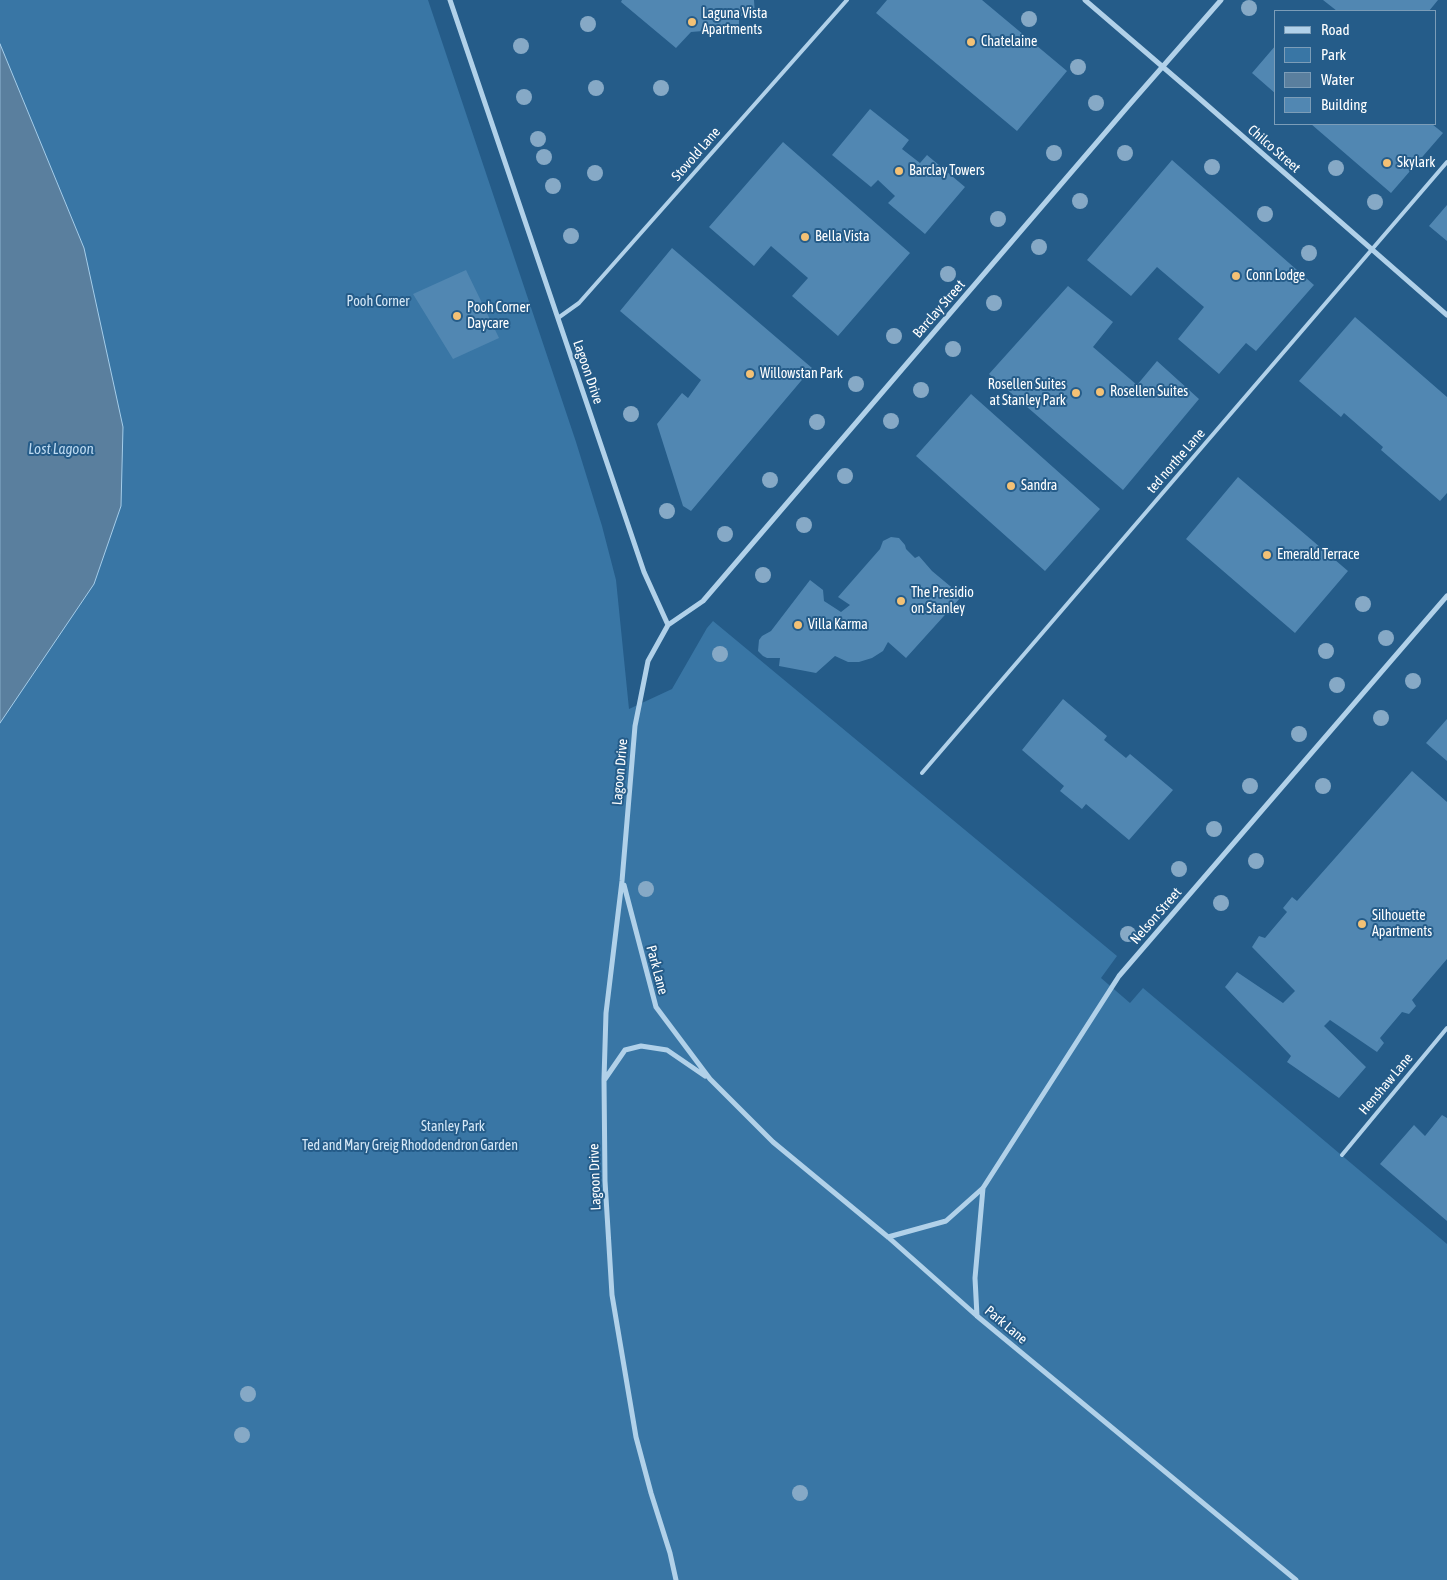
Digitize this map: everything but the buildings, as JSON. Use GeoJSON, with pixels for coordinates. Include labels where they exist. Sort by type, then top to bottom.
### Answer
{"type":"FeatureCollection","features":[{"type":"Feature","properties":{"kind":"street","name":"Lagoon Drive"},"geometry":{"type":"LineString","coordinates":[[450,0],[644,572],[668,625],[648,661],[635,726],[622,881],[606,1013],[604,1079],[605,1181],[612,1294],[636,1437],[676,1580]]}},
{"type":"Feature","properties":{"kind":"street","name":"Chilco Street"},"geometry":{"type":"LineString","coordinates":[[1084,0],[1447,315]]}},
{"type":"Feature","properties":{"kind":"street","name":"Barclay Street"},"geometry":{"type":"LineString","coordinates":[[668,625],[703,601],[1221,0]]}},
{"type":"Feature","properties":{"kind":"street","name":"Nelson Street"},"geometry":{"type":"LineString","coordinates":[[888,1237],[946,1221],[983,1188],[1119,976],[1447,596]]}},
{"type":"Feature","properties":{"kind":"street","name":"Park Lane"},"geometry":{"type":"LineString","coordinates":[[622,881],[656,1007],[710,1079],[774,1142],[888,1237],[977,1316],[1296,1580]]}},
{"type":"Feature","properties":{"kind":"street","name":"Park Lane"},"geometry":{"type":"LineString","coordinates":[[604,1079],[625,1050],[642,1046],[667,1050],[710,1079]]}},
{"type":"Feature","properties":{"kind":"street"},"geometry":{"type":"LineString","coordinates":[[977,1316],[975,1278],[983,1188]]}},
{"type":"Feature","properties":{"kind":"lane","name":"Stovold Lane"},"geometry":{"type":"LineString","coordinates":[[558,318],[579,303],[847,0]]}},
{"type":"Feature","properties":{"kind":"lane","name":"ted northe Lane"},"geometry":{"type":"LineString","coordinates":[[922,773],[1447,162]]}},
{"type":"Feature","properties":{"kind":"lane","name":"Henshaw Lane"},"geometry":{"type":"LineString","coordinates":[[1342,1155],[1447,1028]]}},
{"type":"Feature","properties":{"kind":"green space","name":"Stanley Park"},"geometry":{"type":"Polygon","coordinates":[[[0,0],[428,0],[576,442],[602,526],[616,580],[629,709],[672,689],[707,628],[713,621],[1117,956],[1101,978],[1130,1003],[1143,988],[1447,1244],[1447,1580],[0,1580],[0,0]]]}},
{"type":"Feature","properties":{"kind":"water","name":"Lost Lagoon"},"geometry":{"type":"Polygon","coordinates":[[[0,44],[84,248],[123,427],[121,506],[94,584],[0,723],[0,44]]]}},
{"type":"Feature","properties":{"kind":"place","name":"Laguna Vista Apartments"},"geometry":{"type":"Point","coordinates":[692,22]}},
{"type":"Feature","properties":{"kind":"place","name":"Chatelaine"},"geometry":{"type":"Point","coordinates":[971,42]}},
{"type":"Feature","properties":{"kind":"place","name":"Skylark"},"geometry":{"type":"Point","coordinates":[1387,163]}},
{"type":"Feature","properties":{"kind":"place","name":"Barclay Towers"},"geometry":{"type":"Point","coordinates":[899,171]}},
{"type":"Feature","properties":{"kind":"place","name":"Bella Vista"},"geometry":{"type":"Point","coordinates":[805,237]}},
{"type":"Feature","properties":{"kind":"place","name":"Conn Lodge"},"geometry":{"type":"Point","coordinates":[1236,276]}},
{"type":"Feature","properties":{"kind":"place","name":"Pooh Corner Daycare"},"geometry":{"type":"Point","coordinates":[457,316]}},
{"type":"Feature","properties":{"kind":"place","name":"Willowstan Park"},"geometry":{"type":"Point","coordinates":[750,374]}},
{"type":"Feature","properties":{"kind":"place","name":"Rosellen Suites"},"geometry":{"type":"Point","coordinates":[1100,392]}},
{"type":"Feature","properties":{"kind":"place","name":"Rosellen Suites at Stanley Park"},"geometry":{"type":"Point","coordinates":[1076,393]}},
{"type":"Feature","properties":{"kind":"place","name":"Sandra"},"geometry":{"type":"Point","coordinates":[1011,486]}},
{"type":"Feature","properties":{"kind":"place","name":"Emerald Terrace"},"geometry":{"type":"Point","coordinates":[1267,555]}},
{"type":"Feature","properties":{"kind":"place","name":"The Presidio on Stanley"},"geometry":{"type":"Point","coordinates":[901,601]}},
{"type":"Feature","properties":{"kind":"place","name":"Villa Karma"},"geometry":{"type":"Point","coordinates":[798,625]}},
{"type":"Feature","properties":{"kind":"place","name":"Silhouette Apartments"},"geometry":{"type":"Point","coordinates":[1362,924]}},
{"type":"Feature","properties":{"kind":"park label","name":"Pooh Corner"},"geometry":{"type":"Point","coordinates":[378,302]}},
{"type":"Feature","properties":{"kind":"park label","name":"Ted and Mary Greig Rhododendron Garden"},"geometry":{"type":"Point","coordinates":[410,1146]}}]}
